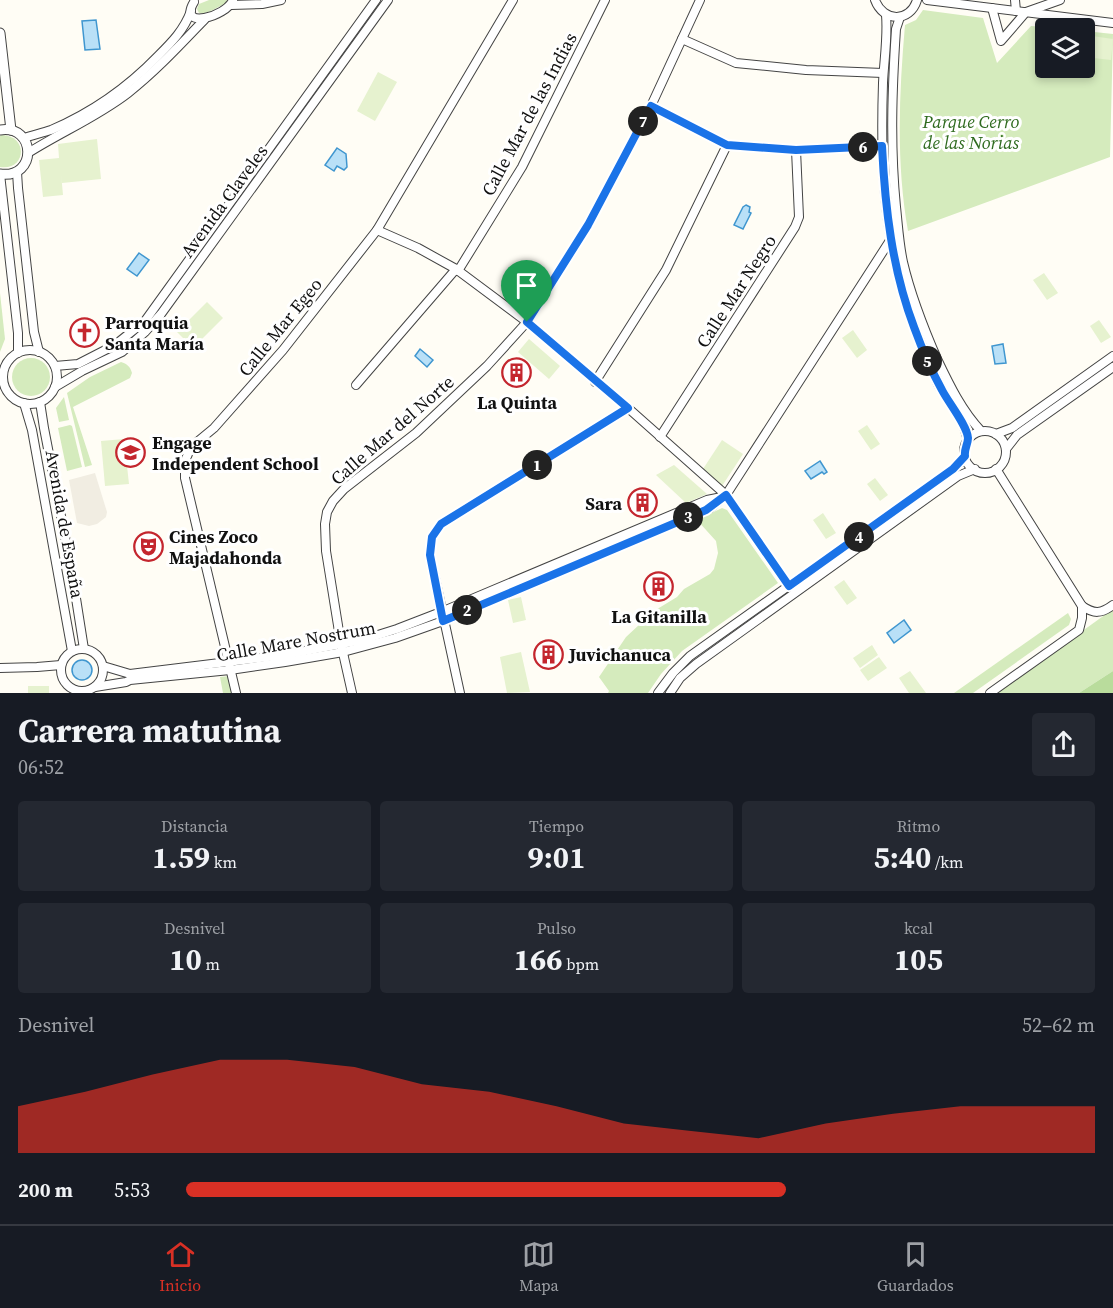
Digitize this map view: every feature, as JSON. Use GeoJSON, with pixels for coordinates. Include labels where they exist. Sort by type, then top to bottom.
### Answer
{"type":"FeatureCollection","features":[{"type":"Feature","properties":{"kind":"street"},"geometry":{"type":"LineString","coordinates":[[24,138],[49,130],[85,113],[123,88],[148,67],[179,35],[187,22],[193,0]]}},
{"type":"Feature","properties":{"kind":"street"},"geometry":{"type":"LineString","coordinates":[[28,153],[88,120],[127,94],[154,72],[205,19],[232,3],[262,4],[281,0]]}},
{"type":"Feature","properties":{"kind":"street"},"geometry":{"type":"LineString","coordinates":[[55,366],[78,364],[115,345],[145,321],[376,0]]}},
{"type":"Feature","properties":{"kind":"street","name":"Avenida Claveles"},"geometry":{"type":"LineString","coordinates":[[55,387],[122,352],[161,314],[388,0]]}},
{"type":"Feature","properties":{"kind":"street","name":"Calle Mar Egeo"},"geometry":{"type":"LineString","coordinates":[[236,693],[185,478],[185,462],[191,447],[214,428],[283,350],[377,230],[513,0]]}},
{"type":"Feature","properties":{"kind":"street","name":"Calle Mar de las Indias"},"geometry":{"type":"LineString","coordinates":[[356,385],[457,270],[522,167],[605,0]]}},
{"type":"Feature","properties":{"kind":"street","name":"Calle Mar del Norte"},"geometry":{"type":"LineString","coordinates":[[352,693],[326,551],[327,512],[344,489],[416,433],[487,366],[527,322],[588,225],[651,106],[700,0]]}},
{"type":"Feature","properties":{"kind":"street"},"geometry":{"type":"LineString","coordinates":[[875,0],[886,15],[900,17],[912,11],[917,0]]}},
{"type":"Feature","properties":{"kind":"street"},"geometry":{"type":"LineString","coordinates":[[927,0],[1113,23]]}},
{"type":"Feature","properties":{"kind":"street"},"geometry":{"type":"LineString","coordinates":[[1016,0],[1016,11]]}},
{"type":"Feature","properties":{"kind":"street"},"geometry":{"type":"LineString","coordinates":[[992,8],[1001,41],[1026,12],[1060,0]]}},
{"type":"Feature","properties":{"kind":"street"},"geometry":{"type":"LineString","coordinates":[[191,11],[193,17],[205,19]]}},
{"type":"Feature","properties":{"kind":"street"},"geometry":{"type":"LineString","coordinates":[[886,15],[882,146],[884,187],[891,239],[896,263],[925,356],[963,424],[968,440]]}},
{"type":"Feature","properties":{"kind":"street"},"geometry":{"type":"LineString","coordinates":[[900,17],[896,40],[891,130],[894,187],[903,262],[921,322],[942,370],[969,420],[981,431]]}},
{"type":"Feature","properties":{"kind":"street"},"geometry":{"type":"LineString","coordinates":[[0,33],[11,130]]}},
{"type":"Feature","properties":{"kind":"street"},"geometry":{"type":"LineString","coordinates":[[682,39],[736,63],[806,70],[883,73]]}},
{"type":"Feature","properties":{"kind":"street"},"geometry":{"type":"LineString","coordinates":[[651,106],[727,145],[796,150],[882,146]]}},
{"type":"Feature","properties":{"kind":"street"},"geometry":{"type":"LineString","coordinates":[[0,130],[11,130],[18,133],[24,138],[28,153],[23,167],[17,172],[0,174],[18,333],[18,353]]}},
{"type":"Feature","properties":{"kind":"street"},"geometry":{"type":"LineString","coordinates":[[595,382],[666,270],[727,145]]}},
{"type":"Feature","properties":{"kind":"street","name":"Calle Mar Negro"},"geometry":{"type":"LineString","coordinates":[[660,437],[795,227],[799,217],[796,150]]}},
{"type":"Feature","properties":{"kind":"street"},"geometry":{"type":"LineString","coordinates":[[17,172],[34,332],[39,352]]}},
{"type":"Feature","properties":{"kind":"street"},"geometry":{"type":"LineString","coordinates":[[377,230],[418,248],[457,270],[527,322],[628,408],[726,495],[789,586]]}},
{"type":"Feature","properties":{"kind":"street"},"geometry":{"type":"LineString","coordinates":[[726,495],[891,239]]}},
{"type":"Feature","properties":{"kind":"street"},"geometry":{"type":"LineString","coordinates":[[25,351],[46,355],[55,366],[57,380],[55,387],[40,402],[32,404],[16,400],[2,380],[9,360],[25,351]]}},
{"type":"Feature","properties":{"kind":"street"},"geometry":{"type":"LineString","coordinates":[[996,434],[1012,428],[1113,356]]}},
{"type":"Feature","properties":{"kind":"street"},"geometry":{"type":"LineString","coordinates":[[670,693],[680,678],[696,664],[958,476],[975,470],[986,472],[996,469],[1004,460],[1006,449],[1017,435],[1113,367]]}},
{"type":"Feature","properties":{"kind":"street","name":"Avenida de España"},"geometry":{"type":"LineString","coordinates":[[40,402],[84,649]]}},
{"type":"Feature","properties":{"kind":"street","name":"Avenida de España"},"geometry":{"type":"LineString","coordinates":[[24,403],[32,430],[72,651]]}},
{"type":"Feature","properties":{"kind":"street"},"geometry":{"type":"LineString","coordinates":[[460,693],[430,555],[432,537],[441,524],[628,408]]}},
{"type":"Feature","properties":{"kind":"street"},"geometry":{"type":"LineString","coordinates":[[975,470],[968,464],[964,450],[972,436],[981,431],[996,434],[1006,449]]}},
{"type":"Feature","properties":{"kind":"street"},"geometry":{"type":"LineString","coordinates":[[658,693],[690,656],[953,469],[965,456]]}},
{"type":"Feature","properties":{"kind":"street"},"geometry":{"type":"LineString","coordinates":[[996,469],[1082,606],[1094,612],[1106,610],[1113,605]]}},
{"type":"Feature","properties":{"kind":"street","name":"Calle Mare Nostrum"},"geometry":{"type":"LineString","coordinates":[[103,666],[127,675],[229,666],[284,655],[342,648],[442,616],[707,500],[726,495]]}},
{"type":"Feature","properties":{"kind":"street"},"geometry":{"type":"LineString","coordinates":[[990,693],[1079,630],[1082,606]]}},
{"type":"Feature","properties":{"kind":"street"},"geometry":{"type":"LineString","coordinates":[[84,649],[91,651],[101,659],[102,678],[93,690],[79,692],[64,682],[61,665],[72,651],[84,649]]}},
{"type":"Feature","properties":{"kind":"street"},"geometry":{"type":"LineString","coordinates":[[0,668],[61,665]]}},
{"type":"Feature","properties":{"kind":"street","name":"Calle Mare Nostrum"},"geometry":{"type":"LineString","coordinates":[[93,690],[126,682],[127,675]]}},
{"type":"Feature","properties":{"kind":"green space"},"geometry":{"type":"Polygon","coordinates":[[[209,0],[227,0],[225,4],[205,13],[199,13],[197,9],[199,4],[209,0]]]}},
{"type":"Feature","properties":{"kind":"green space","name":"Parque Cerro de las Norias"},"geometry":{"type":"Polygon","coordinates":[[[923,10],[983,18],[997,63],[1031,26],[1035,26],[1035,78],[1095,78],[1095,32],[1113,34],[1110,157],[908,231],[900,154],[900,103],[905,25],[916,20],[923,10]]]}},
{"type":"Feature","properties":{"kind":"green space"},"geometry":{"type":"Polygon","coordinates":[[[1095,36],[1113,39],[1111,60],[1095,58],[1095,36]]]}},
{"type":"Feature","properties":{"kind":"green space"},"geometry":{"type":"Polygon","coordinates":[[[378,72],[397,82],[375,121],[357,111],[378,72]]]}},
{"type":"Feature","properties":{"kind":"green space"},"geometry":{"type":"Polygon","coordinates":[[[0,136],[17,141],[20,147],[19,159],[9,167],[0,167],[0,136]]]}},
{"type":"Feature","properties":{"kind":"green space"},"geometry":{"type":"Polygon","coordinates":[[[97,139],[101,179],[62,183],[61,173],[63,195],[43,197],[39,160],[59,158],[58,144],[97,139]]]}},
{"type":"Feature","properties":{"kind":"green space"},"geometry":{"type":"Polygon","coordinates":[[[1044,273],[1058,293],[1047,300],[1033,280],[1044,273]]]}},
{"type":"Feature","properties":{"kind":"green space"},"geometry":{"type":"Polygon","coordinates":[[[0,293],[5,339],[0,352],[0,293]]]}},
{"type":"Feature","properties":{"kind":"green space"},"geometry":{"type":"Polygon","coordinates":[[[207,302],[223,318],[193,348],[177,332],[207,302]]]}},
{"type":"Feature","properties":{"kind":"green space"},"geometry":{"type":"Polygon","coordinates":[[[1099,320],[1111,337],[1101,343],[1090,326],[1099,320]]]}},
{"type":"Feature","properties":{"kind":"green space"},"geometry":{"type":"Polygon","coordinates":[[[853,330],[867,350],[857,358],[842,338],[853,330]]]}},
{"type":"Feature","properties":{"kind":"green space"},"geometry":{"type":"Polygon","coordinates":[[[529,339],[560,366],[549,379],[518,352],[529,339]]]}},
{"type":"Feature","properties":{"kind":"green space"},"geometry":{"type":"Polygon","coordinates":[[[31,358],[45,363],[50,377],[45,391],[31,396],[17,391],[12,377],[17,363],[31,358]]]}},
{"type":"Feature","properties":{"kind":"green space"},"geometry":{"type":"Polygon","coordinates":[[[121,362],[130,369],[132,373],[130,378],[73,407],[92,465],[85,467],[67,393],[90,377],[121,362]]]}},
{"type":"Feature","properties":{"kind":"green space"},"geometry":{"type":"Polygon","coordinates":[[[64,397],[69,420],[59,422],[56,408],[64,397]]]}},
{"type":"Feature","properties":{"kind":"green space"},"geometry":{"type":"Polygon","coordinates":[[[70,425],[82,467],[67,471],[58,428],[70,425]]]}},
{"type":"Feature","properties":{"kind":"green space"},"geometry":{"type":"Polygon","coordinates":[[[867,425],[880,444],[871,450],[858,431],[867,425]]]}},
{"type":"Feature","properties":{"kind":"green space"},"geometry":{"type":"Polygon","coordinates":[[[124,439],[129,484],[105,486],[101,441],[124,439]]]}},
{"type":"Feature","properties":{"kind":"green space"},"geometry":{"type":"Polygon","coordinates":[[[722,440],[743,454],[722,486],[703,469],[722,440]]]}},
{"type":"Feature","properties":{"kind":"green space"},"geometry":{"type":"Polygon","coordinates":[[[674,465],[707,494],[686,503],[656,475],[674,465]]]}},
{"type":"Feature","properties":{"kind":"green space"},"geometry":{"type":"Polygon","coordinates":[[[875,478],[888,495],[880,501],[867,484],[875,478]]]}},
{"type":"Feature","properties":{"kind":"green space"},"geometry":{"type":"Polygon","coordinates":[[[722,508],[727,510],[778,583],[682,651],[661,674],[648,693],[608,693],[609,691],[599,677],[626,637],[654,611],[677,597],[684,589],[710,574],[714,569],[718,553],[716,541],[697,520],[722,508]]]}},
{"type":"Feature","properties":{"kind":"green space"},"geometry":{"type":"Polygon","coordinates":[[[823,513],[836,533],[826,539],[813,520],[823,513]]]}},
{"type":"Feature","properties":{"kind":"green space"},"geometry":{"type":"Polygon","coordinates":[[[844,580],[857,598],[847,605],[834,587],[844,580]]]}},
{"type":"Feature","properties":{"kind":"green space"},"geometry":{"type":"Polygon","coordinates":[[[521,597],[526,620],[513,623],[508,600],[521,597]]]}},
{"type":"Feature","properties":{"kind":"green space"},"geometry":{"type":"Polygon","coordinates":[[[1113,609],[1113,671],[1079,693],[996,693],[1113,609]]]}},
{"type":"Feature","properties":{"kind":"green space"},"geometry":{"type":"Polygon","coordinates":[[[1068,613],[1071,619],[1069,625],[973,693],[954,693],[1068,613]]]}},
{"type":"Feature","properties":{"kind":"green space"},"geometry":{"type":"Polygon","coordinates":[[[872,645],[878,655],[860,668],[853,658],[872,645]]]}},
{"type":"Feature","properties":{"kind":"green space"},"geometry":{"type":"Polygon","coordinates":[[[521,652],[530,692],[507,693],[500,657],[521,652]]]}},
{"type":"Feature","properties":{"kind":"green space"},"geometry":{"type":"Polygon","coordinates":[[[879,657],[887,668],[868,681],[860,670],[879,657]]]}},
{"type":"Feature","properties":{"kind":"green space"},"geometry":{"type":"Polygon","coordinates":[[[910,671],[926,693],[909,693],[899,678],[910,671]]]}},
{"type":"Feature","properties":{"kind":"green space"},"geometry":{"type":"Polygon","coordinates":[[[1113,671],[1113,693],[1079,693],[1113,671]]]}},
{"type":"Feature","properties":{"kind":"green space"},"geometry":{"type":"Polygon","coordinates":[[[229,676],[232,693],[223,693],[220,677],[229,676]]]}},
{"type":"Feature","properties":{"kind":"green space"},"geometry":{"type":"Polygon","coordinates":[[[28,686],[49,686],[49,693],[28,693],[28,686]]]}},
{"type":"Feature","properties":{"kind":"shaded area"},"geometry":{"type":"Polygon","coordinates":[[[95,473],[107,512],[106,517],[97,524],[89,526],[77,523],[69,480],[95,473]]]}},
{"type":"Feature","properties":{"kind":"water"},"geometry":{"type":"Polygon","coordinates":[[[96,20],[100,49],[85,50],[82,21],[96,20]]]}},
{"type":"Feature","properties":{"kind":"water"},"geometry":{"type":"Polygon","coordinates":[[[337,148],[346,154],[347,167],[344,170],[337,166],[334,171],[325,165],[337,148]]]}},
{"type":"Feature","properties":{"kind":"water"},"geometry":{"type":"Polygon","coordinates":[[[746,205],[750,207],[749,212],[751,213],[743,229],[734,225],[746,205]]]}},
{"type":"Feature","properties":{"kind":"water"},"geometry":{"type":"Polygon","coordinates":[[[139,253],[149,260],[137,276],[127,269],[139,253]]]}},
{"type":"Feature","properties":{"kind":"water"},"geometry":{"type":"Polygon","coordinates":[[[1003,344],[1006,363],[995,364],[992,346],[1003,344]]]}},
{"type":"Feature","properties":{"kind":"water"},"geometry":{"type":"Polygon","coordinates":[[[420,349],[433,360],[427,367],[415,356],[420,349]]]}},
{"type":"Feature","properties":{"kind":"water"},"geometry":{"type":"Polygon","coordinates":[[[820,461],[827,472],[824,474],[822,472],[811,479],[805,471],[820,461]]]}},
{"type":"Feature","properties":{"kind":"water"},"geometry":{"type":"Polygon","coordinates":[[[904,620],[911,630],[894,643],[887,633],[904,620]]]}},
{"type":"Feature","properties":{"kind":"water"},"geometry":{"type":"Polygon","coordinates":[[[82,660],[89,663],[92,670],[89,677],[82,680],[75,677],[72,670],[75,663],[82,660]]]}},
{"type":"Feature","properties":{"kind":"place","name":"Parroquia Santa María"},"geometry":{"type":"Point","coordinates":[84,332]}},
{"type":"Feature","properties":{"kind":"place","name":"La Quinta"},"geometry":{"type":"Point","coordinates":[517,373]}},
{"type":"Feature","properties":{"kind":"place","name":"Engage Independent School"},"geometry":{"type":"Point","coordinates":[131,452]}},
{"type":"Feature","properties":{"kind":"place","name":"Sara"},"geometry":{"type":"Point","coordinates":[643,503]}},
{"type":"Feature","properties":{"kind":"place","name":"Cines Zoco Majadahonda"},"geometry":{"type":"Point","coordinates":[148,546]}},
{"type":"Feature","properties":{"kind":"place","name":"La Gitanilla"},"geometry":{"type":"Point","coordinates":[659,587]}},
{"type":"Feature","properties":{"kind":"place","name":"Juvichanuca"},"geometry":{"type":"Point","coordinates":[548,654]}},
{"type":"Feature","properties":{"kind":"route"},"geometry":{"type":"LineString","coordinates":[[651,106],[727,145],[796,150],[882,146],[884,187],[896,263],[913,324],[925,356],[942,391],[963,424],[968,440],[964,450],[965,456],[953,469],[789,586],[726,495],[706,510],[443,621],[430,555],[432,537],[441,524],[628,408],[527,322],[588,225],[651,106]]}}]}
